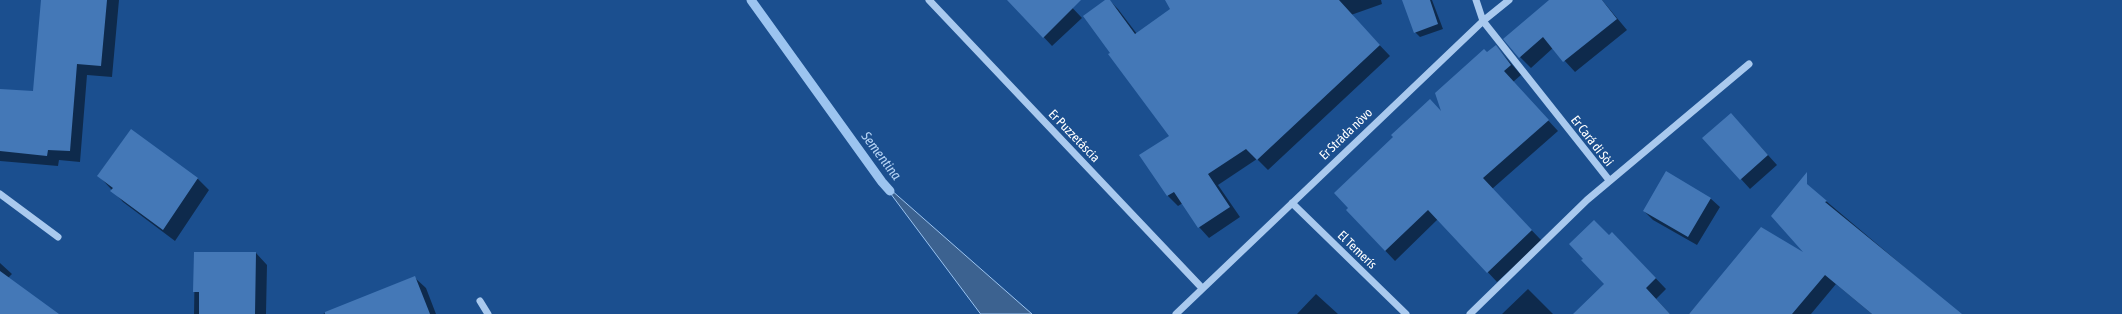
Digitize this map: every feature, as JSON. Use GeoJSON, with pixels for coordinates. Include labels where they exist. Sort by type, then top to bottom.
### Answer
{"type":"FeatureCollection","features":[{"type":"Feature","properties":{"kind":"street","name":"Er Cará di Sòi"},"geometry":{"type":"LineString","coordinates":[[1470,314],[1609,180],[1483,21],[1476,0]]}},
{"type":"Feature","properties":{"kind":"street","name":"Er Stráda nòvo"},"geometry":{"type":"LineString","coordinates":[[1176,314],[1483,21],[1509,0]]}},
{"type":"Feature","properties":{"kind":"street","name":"Er Puzzetáscia"},"geometry":{"type":"LineString","coordinates":[[933,2],[1202,288]]}},
{"type":"Feature","properties":{"kind":"street"},"geometry":{"type":"LineString","coordinates":[[1609,180],[1749,64]]}},
{"type":"Feature","properties":{"kind":"street"},"geometry":{"type":"LineString","coordinates":[[0,194],[58,237]]}},
{"type":"Feature","properties":{"kind":"street","name":"El Temerís"},"geometry":{"type":"LineString","coordinates":[[1292,203],[1406,314]]}},
{"type":"Feature","properties":{"kind":"street"},"geometry":{"type":"LineString","coordinates":[[480,301],[488,314]]}},
{"type":"Feature","properties":{"kind":"water"},"geometry":{"type":"Polygon","coordinates":[[[882,182],[1032,314],[981,314],[882,182]]]}},
{"type":"Feature","properties":{"kind":"building"},"geometry":{"type":"Polygon","coordinates":[[[41,0],[107,0],[101,66],[77,64],[70,151],[48,150],[47,156],[0,151],[0,89],[33,91],[41,0]]]}},
{"type":"Feature","properties":{"kind":"building"},"geometry":{"type":"Polygon","coordinates":[[[1007,0],[1081,0],[1043,38],[1007,0]]]}},
{"type":"Feature","properties":{"kind":"building"},"geometry":{"type":"Polygon","coordinates":[[[1105,0],[1110,0],[1135,34],[1170,9],[1165,0],[1339,0],[1380,45],[1257,160],[1246,149],[1208,174],[1230,207],[1198,228],[1174,192],[1167,196],[1139,155],[1169,136],[1108,54],[1110,53],[1083,16],[1105,0]]]}},
{"type":"Feature","properties":{"kind":"building"},"geometry":{"type":"Polygon","coordinates":[[[1402,0],[1430,0],[1438,24],[1414,33],[1402,0]]]}},
{"type":"Feature","properties":{"kind":"building"},"geometry":{"type":"Polygon","coordinates":[[[1549,0],[1602,0],[1617,19],[1563,62],[1543,37],[1519,58],[1503,39],[1549,0]]]}},
{"type":"Feature","properties":{"kind":"building"},"geometry":{"type":"Polygon","coordinates":[[[1496,45],[1511,65],[1504,71],[1549,120],[1483,178],[1532,230],[1487,273],[1428,210],[1385,251],[1346,210],[1348,208],[1334,193],[1393,137],[1391,135],[1430,99],[1441,111],[1435,93],[1484,49],[1487,52],[1496,45]]]}},
{"type":"Feature","properties":{"kind":"building"},"geometry":{"type":"Polygon","coordinates":[[[1731,113],[1768,155],[1740,180],[1702,138],[1731,113]]]}},
{"type":"Feature","properties":{"kind":"building"},"geometry":{"type":"Polygon","coordinates":[[[131,129],[198,178],[163,230],[110,191],[113,188],[97,176],[131,129]]]}},
{"type":"Feature","properties":{"kind":"building"},"geometry":{"type":"Polygon","coordinates":[[[1666,171],[1711,198],[1688,237],[1643,211],[1666,171]]]}},
{"type":"Feature","properties":{"kind":"building"},"geometry":{"type":"Polygon","coordinates":[[[1807,172],[1807,184],[1827,201],[1825,202],[1962,314],[1872,314],[1825,275],[1792,314],[1689,314],[1761,227],[1803,252],[1771,216],[1807,172]]]}},
{"type":"Feature","properties":{"kind":"building"},"geometry":{"type":"Polygon","coordinates":[[[1594,220],[1609,235],[1612,232],[1656,278],[1646,288],[1670,314],[1573,314],[1604,284],[1581,260],[1583,259],[1569,244],[1594,220]]]}},
{"type":"Feature","properties":{"kind":"building"},"geometry":{"type":"Polygon","coordinates":[[[194,252],[256,252],[255,314],[199,314],[199,292],[193,292],[194,252]]]}},
{"type":"Feature","properties":{"kind":"building"},"geometry":{"type":"Polygon","coordinates":[[[0,271],[59,314],[0,314],[0,271]]]}},
{"type":"Feature","properties":{"kind":"building"},"geometry":{"type":"Polygon","coordinates":[[[415,276],[430,314],[325,314],[325,312],[415,276]]]}},
{"type":"Feature","properties":{"kind":"waterway","name":"Sementina"},"geometry":{"type":"LineString","coordinates":[[751,0],[890,191]]}}]}
